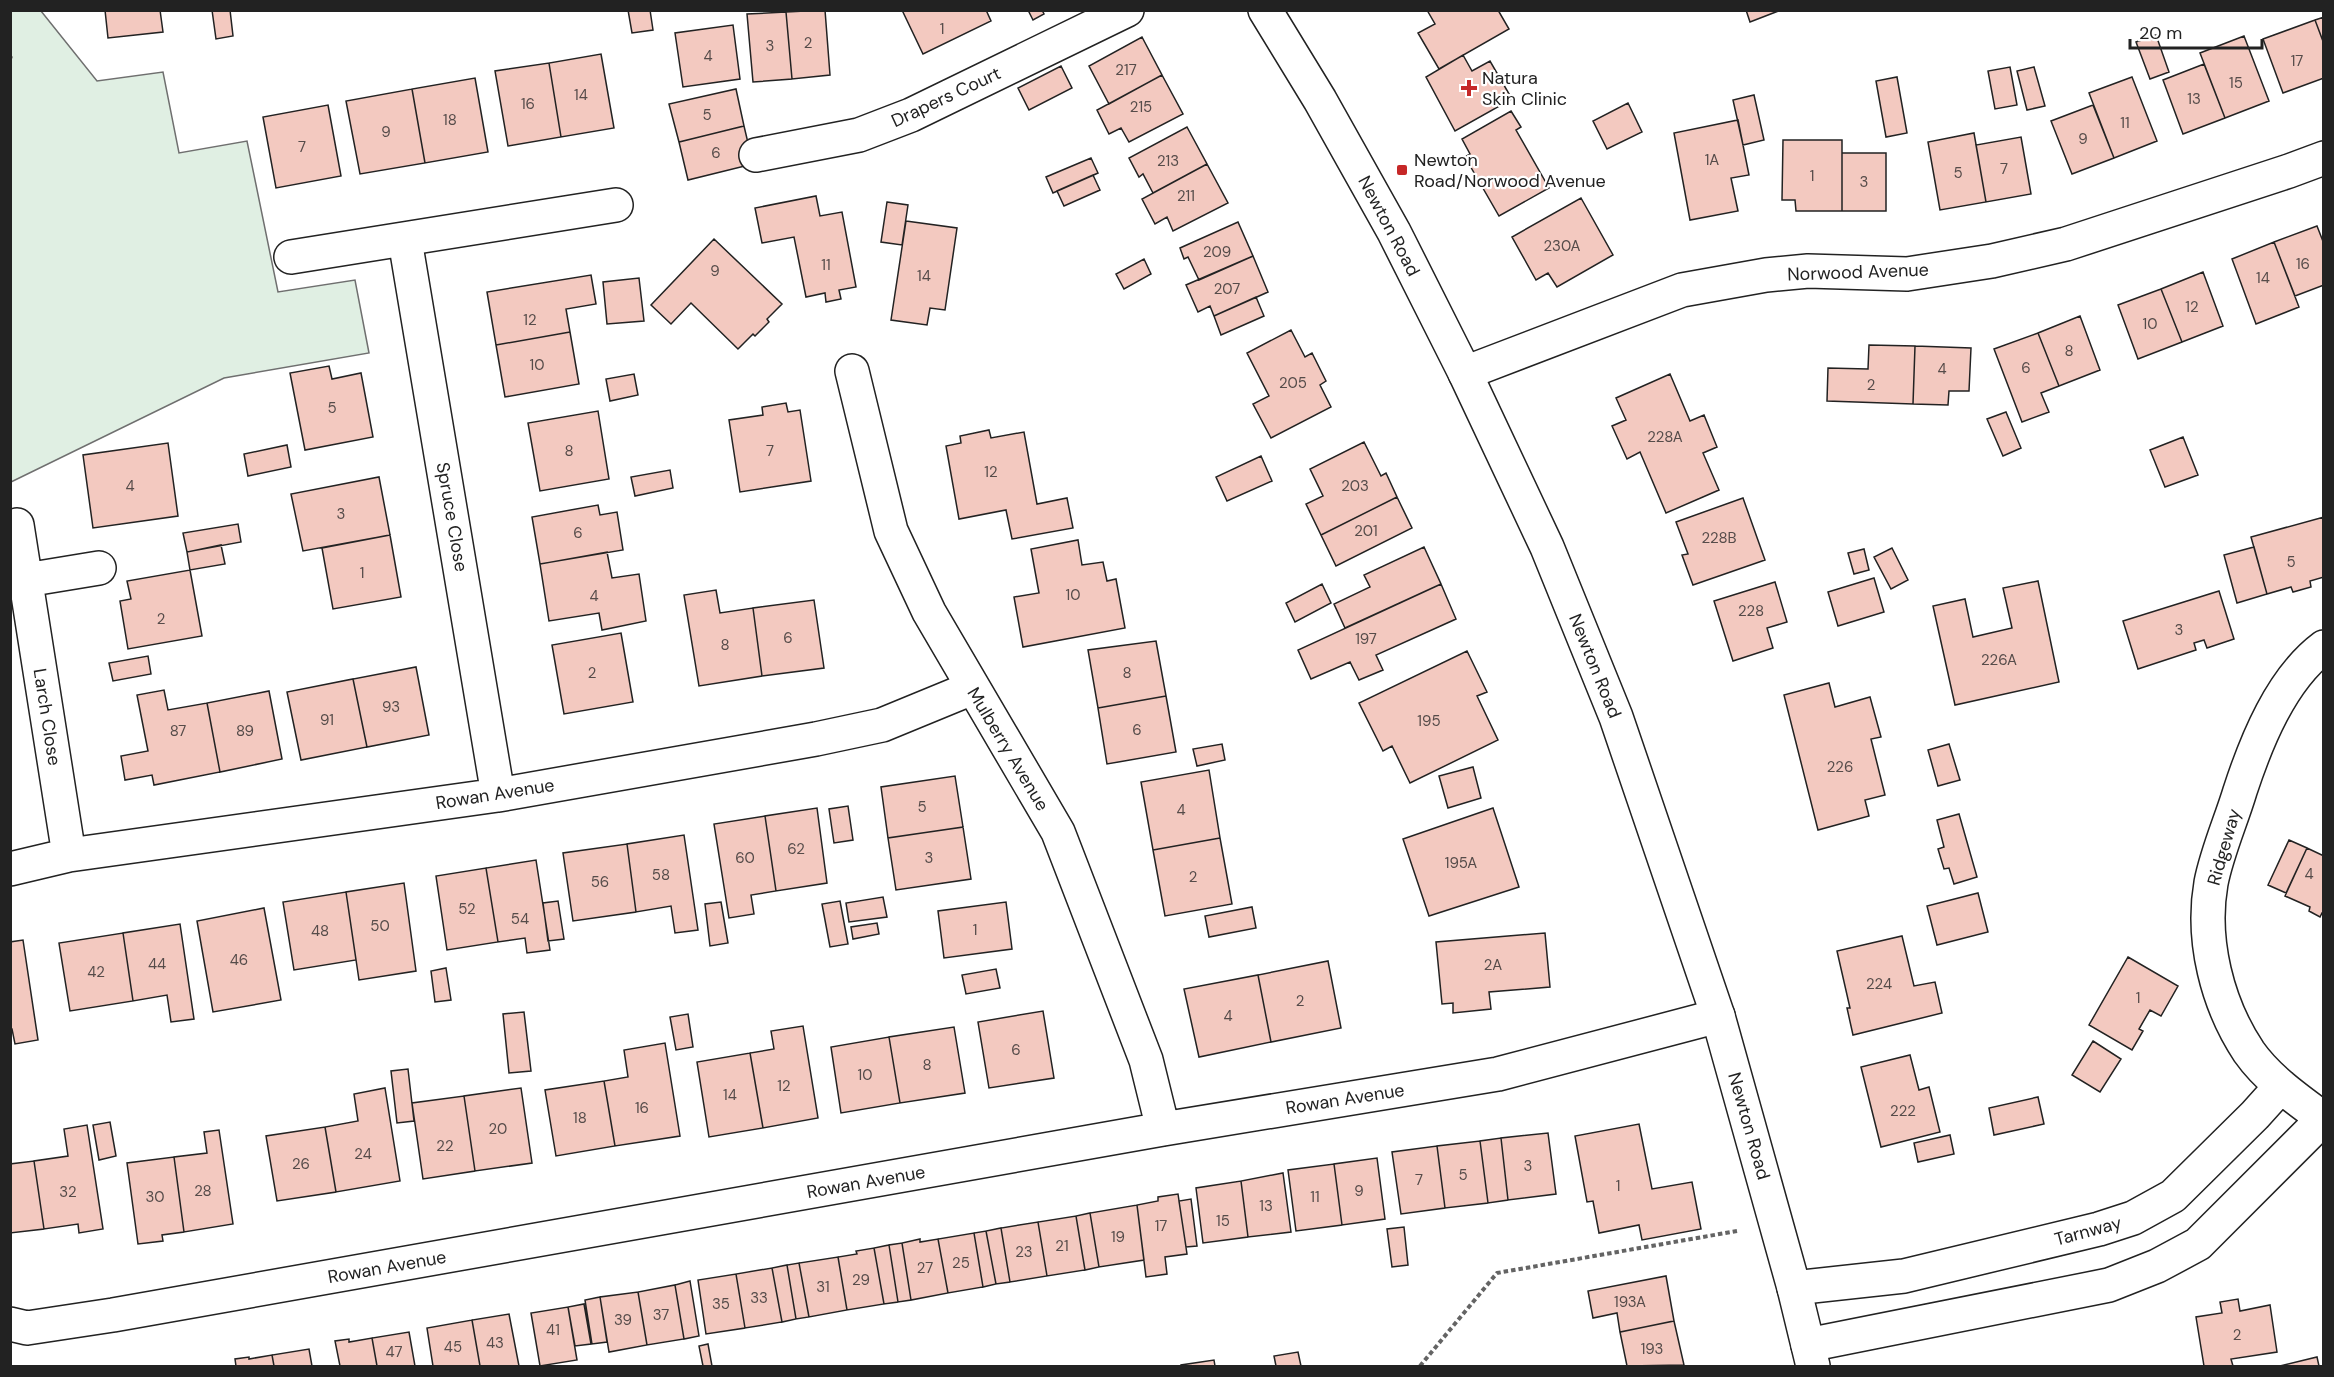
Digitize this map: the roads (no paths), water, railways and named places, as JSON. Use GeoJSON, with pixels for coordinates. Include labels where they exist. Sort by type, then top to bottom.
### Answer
{"type":"FeatureCollection","features":[{"type":"Feature","properties":{"kind":"street","name":"Drapers Court"},"geometry":{"type":"LineString","coordinates":[[756,154],[859,135],[911,115],[1127,10]]}},
{"type":"Feature","properties":{"kind":"street","name":"Newton Road"},"geometry":{"type":"LineString","coordinates":[[1265,10],[1320,100],[1394,232],[1465,373],[1547,547],[1616,717],[1718,1016],[1811,1356]]}},
{"type":"Feature","properties":{"kind":"street","name":"Norwood Avenue"},"geometry":{"type":"LineString","coordinates":[[1465,373],[1682,290],[1766,275],[1808,272],[1907,274],[1992,261],[2066,244],[2324,158]]}},
{"type":"Feature","properties":{"kind":"street"},"geometry":{"type":"LineString","coordinates":[[291,257],[616,205]]}},
{"type":"Feature","properties":{"kind":"street","name":"Spruce Close"},"geometry":{"type":"LineString","coordinates":[[405,240],[498,795]]}},
{"type":"Feature","properties":{"kind":"street","name":"Mulberry Avenue"},"geometry":{"type":"LineString","coordinates":[[852,371],[891,531],[929,612],[1058,832],[1146,1060],[1163,1129]]}},
{"type":"Feature","properties":{"kind":"street","name":"Larch Close"},"geometry":{"type":"LineString","coordinates":[[17,525],[69,855]]}},
{"type":"Feature","properties":{"kind":"street"},"geometry":{"type":"LineString","coordinates":[[26,580],[99,568]]}},
{"type":"Feature","properties":{"kind":"street","name":"Ridgeway"},"geometry":{"type":"LineString","coordinates":[[2281,1086],[2250,1054],[2229,1017],[2215,975],[2207,930],[2211,882],[2248,766],[2265,725],[2286,689],[2315,653],[2324,647]]}},
{"type":"Feature","properties":{"kind":"street","name":"Rowan Avenue"},"geometry":{"type":"LineString","coordinates":[[10,869],[69,855],[498,795],[816,739],[882,725],[972,688]]}},
{"type":"Feature","properties":{"kind":"street","name":"Rowan Avenue"},"geometry":{"type":"LineString","coordinates":[[10,1324],[27,1328],[113,1315],[1163,1129],[1498,1074],[1718,1016]]}},
{"type":"Feature","properties":{"kind":"street"},"geometry":{"type":"LineString","coordinates":[[1811,1356],[2109,1285],[2157,1266],[2198,1244],[2323,1119],[2281,1086]]}},
{"type":"Feature","properties":{"kind":"street","name":"Tarnway"},"geometry":{"type":"LineString","coordinates":[[1794,1288],[1904,1276],[2099,1229],[2133,1218],[2173,1196],[2281,1086]]}},
{"type":"Feature","properties":{"kind":"place","name":"Natura Skin Clinic"},"geometry":{"type":"Point","coordinates":[1469,88]}},
{"type":"Feature","properties":{"kind":"place","name":"Newton Road/Norwood Avenue"},"geometry":{"type":"Point","coordinates":[1402,170]}}]}
